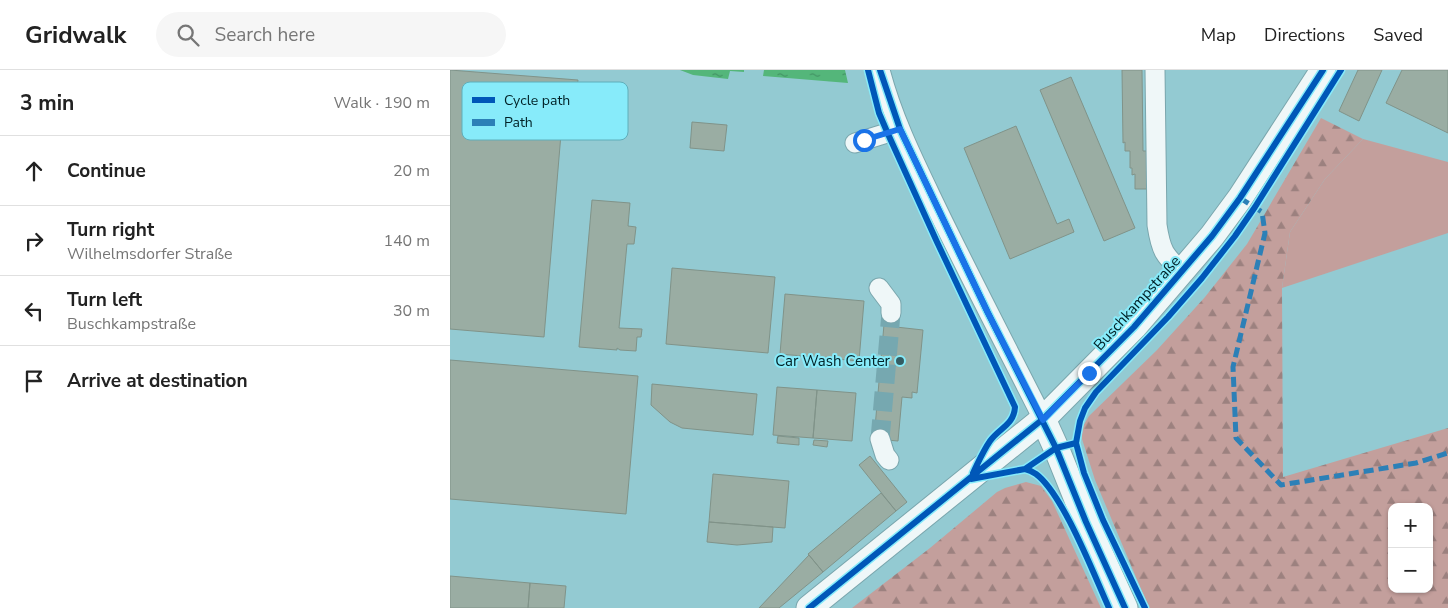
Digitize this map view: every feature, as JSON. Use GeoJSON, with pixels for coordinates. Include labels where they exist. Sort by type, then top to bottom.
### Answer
{"type":"FeatureCollection","features":[{"type":"Feature","properties":{"kind":"main road","name":"Buschkampstraße"},"geometry":{"type":"LineString","coordinates":[[809,608],[1043,420],[1134,327],[1212,236],[1240,198],[1323,70]]}},
{"type":"Feature","properties":{"kind":"main road"},"geometry":{"type":"LineString","coordinates":[[1043,420],[1125,608]]}},
{"type":"Feature","properties":{"kind":"street"},"geometry":{"type":"LineString","coordinates":[[880,70],[900,129],[980,297],[1043,420]]}},
{"type":"Feature","properties":{"kind":"street"},"geometry":{"type":"LineString","coordinates":[[1155,70],[1159,234],[1164,253],[1182,272]]}},
{"type":"Feature","properties":{"kind":"street"},"geometry":{"type":"LineString","coordinates":[[855,143],[900,129]]}},
{"type":"Feature","properties":{"kind":"street"},"geometry":{"type":"LineString","coordinates":[[879,288],[891,304],[891,313]]}},
{"type":"Feature","properties":{"kind":"street"},"geometry":{"type":"LineString","coordinates":[[880,439],[885,456],[889,460]]}},
{"type":"Feature","properties":{"kind":"green space"},"geometry":{"type":"Polygon","coordinates":[[[1321,118],[1363,139],[1325,179],[1290,232],[1282,288],[1283,477],[1448,428],[1448,608],[1149,608],[1095,480],[1082,439],[1082,428],[1089,416],[1157,350],[1205,297],[1247,244],[1321,118]]]}},
{"type":"Feature","properties":{"kind":"green space"},"geometry":{"type":"Polygon","coordinates":[[[1363,139],[1448,162],[1448,233],[1282,288],[1290,232],[1325,179],[1363,139]]]}},
{"type":"Feature","properties":{"kind":"green space"},"geometry":{"type":"Polygon","coordinates":[[[1026,482],[1041,486],[1052,501],[1101,608],[852,608],[930,548],[997,492],[1026,482]]]}},
{"type":"Feature","properties":{"kind":"water"},"geometry":{"type":"Polygon","coordinates":[[[680,70],[744,70],[744,72],[730,71],[728,79],[693,75],[680,70]]]}},
{"type":"Feature","properties":{"kind":"water"},"geometry":{"type":"Polygon","coordinates":[[[764,70],[845,70],[848,83],[763,76],[764,70]]]}},
{"type":"Feature","properties":{"kind":"building"},"geometry":{"type":"Polygon","coordinates":[[[450,70],[578,80],[578,82],[462,82],[462,140],[560,140],[544,337],[450,329],[450,70]]]}},
{"type":"Feature","properties":{"kind":"building"},"geometry":{"type":"Polygon","coordinates":[[[1122,70],[1142,70],[1143,151],[1151,151],[1151,189],[1135,189],[1135,174],[1132,175],[1132,168],[1130,168],[1130,151],[1125,151],[1125,142],[1123,143],[1122,70]]]}},
{"type":"Feature","properties":{"kind":"building"},"geometry":{"type":"Polygon","coordinates":[[[1358,70],[1382,70],[1359,121],[1339,111],[1358,70]]]}},
{"type":"Feature","properties":{"kind":"building"},"geometry":{"type":"Polygon","coordinates":[[[1402,70],[1448,70],[1448,133],[1386,103],[1402,70]]]}},
{"type":"Feature","properties":{"kind":"building"},"geometry":{"type":"Polygon","coordinates":[[[1071,77],[1135,228],[1104,241],[1040,90],[1071,77]]]}},
{"type":"Feature","properties":{"kind":"building"},"geometry":{"type":"Polygon","coordinates":[[[692,122],[727,125],[724,151],[690,148],[692,122]]]}},
{"type":"Feature","properties":{"kind":"building"},"geometry":{"type":"Polygon","coordinates":[[[1016,126],[1057,224],[1069,219],[1074,232],[1010,259],[964,148],[1016,126]]]}},
{"type":"Feature","properties":{"kind":"building"},"geometry":{"type":"Polygon","coordinates":[[[592,200],[630,203],[628,226],[636,227],[634,244],[627,244],[619,328],[642,329],[641,337],[637,337],[636,351],[620,350],[617,348],[617,350],[579,347],[592,200]]]}},
{"type":"Feature","properties":{"kind":"building"},"geometry":{"type":"Polygon","coordinates":[[[672,268],[775,277],[768,353],[666,344],[672,268]]]}},
{"type":"Feature","properties":{"kind":"building"},"geometry":{"type":"Polygon","coordinates":[[[785,294],[864,301],[859,361],[780,354],[785,294]]]}},
{"type":"Feature","properties":{"kind":"building","name":"Car Wash Center"},"geometry":{"type":"Polygon","coordinates":[[[885,313],[897,314],[896,327],[923,330],[917,393],[912,392],[912,398],[902,397],[898,441],[874,439],[885,313]]]}},
{"type":"Feature","properties":{"kind":"building"},"geometry":{"type":"Polygon","coordinates":[[[450,360],[638,376],[626,514],[450,499],[450,360]]]}},
{"type":"Feature","properties":{"kind":"building"},"geometry":{"type":"Polygon","coordinates":[[[652,384],[757,394],[753,435],[682,428],[670,422],[651,405],[652,384]]]}},
{"type":"Feature","properties":{"kind":"building"},"geometry":{"type":"Polygon","coordinates":[[[777,387],[817,390],[813,438],[773,435],[777,387]]]}},
{"type":"Feature","properties":{"kind":"building"},"geometry":{"type":"Polygon","coordinates":[[[817,390],[856,393],[852,441],[813,438],[817,390]]]}},
{"type":"Feature","properties":{"kind":"building"},"geometry":{"type":"Polygon","coordinates":[[[778,436],[799,438],[799,445],[777,443],[778,436]]]}},
{"type":"Feature","properties":{"kind":"building"},"geometry":{"type":"Polygon","coordinates":[[[814,440],[828,441],[827,447],[813,445],[814,440]]]}},
{"type":"Feature","properties":{"kind":"building"},"geometry":{"type":"Polygon","coordinates":[[[870,456],[907,502],[896,511],[859,465],[870,456]]]}},
{"type":"Feature","properties":{"kind":"building"},"geometry":{"type":"Polygon","coordinates":[[[713,474],[789,481],[785,528],[709,522],[713,474]]]}},
{"type":"Feature","properties":{"kind":"building"},"geometry":{"type":"Polygon","coordinates":[[[881,493],[896,511],[823,572],[808,554],[881,493]]]}},
{"type":"Feature","properties":{"kind":"building"},"geometry":{"type":"Polygon","coordinates":[[[709,522],[773,527],[772,542],[737,545],[707,542],[709,522]]]}},
{"type":"Feature","properties":{"kind":"building"},"geometry":{"type":"Polygon","coordinates":[[[809,555],[823,572],[779,608],[759,608],[809,555]]]}},
{"type":"Feature","properties":{"kind":"building"},"geometry":{"type":"Polygon","coordinates":[[[450,576],[530,583],[528,608],[450,608],[450,576]]]}},
{"type":"Feature","properties":{"kind":"building"},"geometry":{"type":"Polygon","coordinates":[[[530,583],[566,586],[564,608],[528,608],[530,583]]]}},
{"type":"Feature","properties":{"kind":"tunnel"},"geometry":{"type":"LineString","coordinates":[[880,439],[891,313]]}},
{"type":"Feature","properties":{"kind":"marked path"},"geometry":{"type":"LineString","coordinates":[[1240,198],[1262,212],[1265,233],[1233,367],[1236,438],[1281,485],[1416,463],[1448,453]]}},
{"type":"Feature","properties":{"kind":"cycle path"},"geometry":{"type":"LineString","coordinates":[[868,70],[879,113],[888,134],[1015,407],[1012,418],[990,441],[973,473]]}},
{"type":"Feature","properties":{"kind":"cycle path"},"geometry":{"type":"LineString","coordinates":[[880,70],[900,129],[988,313],[1056,448],[1086,522],[1125,608]]}},
{"type":"Feature","properties":{"kind":"cycle path"},"geometry":{"type":"LineString","coordinates":[[809,608],[1043,419],[1134,327],[1212,236],[1240,198],[1323,70]]}},
{"type":"Feature","properties":{"kind":"cycle path"},"geometry":{"type":"LineString","coordinates":[[1145,608],[1103,520],[1084,473],[1076,443],[1080,421],[1085,408],[1096,392],[1168,317],[1235,236],[1341,70]]}},
{"type":"Feature","properties":{"kind":"cycle path"},"geometry":{"type":"LineString","coordinates":[[971,479],[1025,469],[1056,448],[1076,443]]}},
{"type":"Feature","properties":{"kind":"cycle path"},"geometry":{"type":"LineString","coordinates":[[1025,469],[1036,474],[1057,499],[1077,536],[1109,608]]}},
{"type":"Feature","properties":{"kind":"place","name":"Car Wash Center"},"geometry":{"type":"Point","coordinates":[900,361]}},
{"type":"Feature","properties":{"kind":"route"},"geometry":{"type":"LineString","coordinates":[[864,140],[900,129],[988,313],[1043,420],[1089,373]]}}]}
